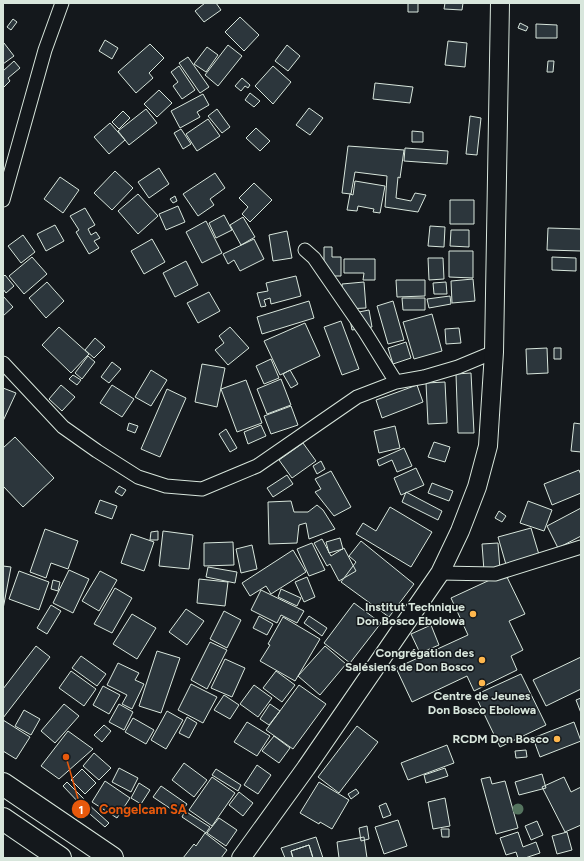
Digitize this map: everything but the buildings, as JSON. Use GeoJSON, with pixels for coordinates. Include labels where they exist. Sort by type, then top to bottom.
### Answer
{"type":"FeatureCollection","features":[{"type":"Feature","properties":{"kind":"highway"},"geometry":{"type":"LineString","coordinates":[[3,784],[112,858]]}},
{"type":"Feature","properties":{"kind":"highway"},"geometry":{"type":"LineString","coordinates":[[3,819],[60,858]]}},
{"type":"Feature","properties":{"kind":"main road"},"geometry":{"type":"LineString","coordinates":[[241,858],[306,768],[440,573],[460,530],[477,487],[488,446],[494,352],[500,3]]}},
{"type":"Feature","properties":{"kind":"street"},"geometry":{"type":"LineString","coordinates":[[3,200],[45,50],[62,3]]}},
{"type":"Feature","properties":{"kind":"street"},"geometry":{"type":"LineString","coordinates":[[305,250],[314,258],[365,332],[396,382]]}},
{"type":"Feature","properties":{"kind":"street"},"geometry":{"type":"LineString","coordinates":[[3,363],[63,427],[138,477],[166,486],[202,489],[257,466],[357,397],[396,382],[458,367],[494,352]]}},
{"type":"Feature","properties":{"kind":"street"},"geometry":{"type":"LineString","coordinates":[[440,573],[495,574],[581,547]]}},
{"type":"Feature","properties":{"kind":"place","name":"Institut Technique Don Bosco Ebolowa"},"geometry":{"type":"Point","coordinates":[473,614]}},
{"type":"Feature","properties":{"kind":"place","name":"Congrégation des Salésiens de Don Bosco"},"geometry":{"type":"Point","coordinates":[482,660]}},
{"type":"Feature","properties":{"kind":"place","name":"Centre de Jeunes Don Bosco Ebolowa"},"geometry":{"type":"Point","coordinates":[482,683]}},
{"type":"Feature","properties":{"kind":"place","name":"RCDM Don Bosco"},"geometry":{"type":"Point","coordinates":[557,739]}},
{"type":"Feature","properties":{"kind":"place","name":"Congelcam SA"},"geometry":{"type":"Point","coordinates":[66,757]}}]}
